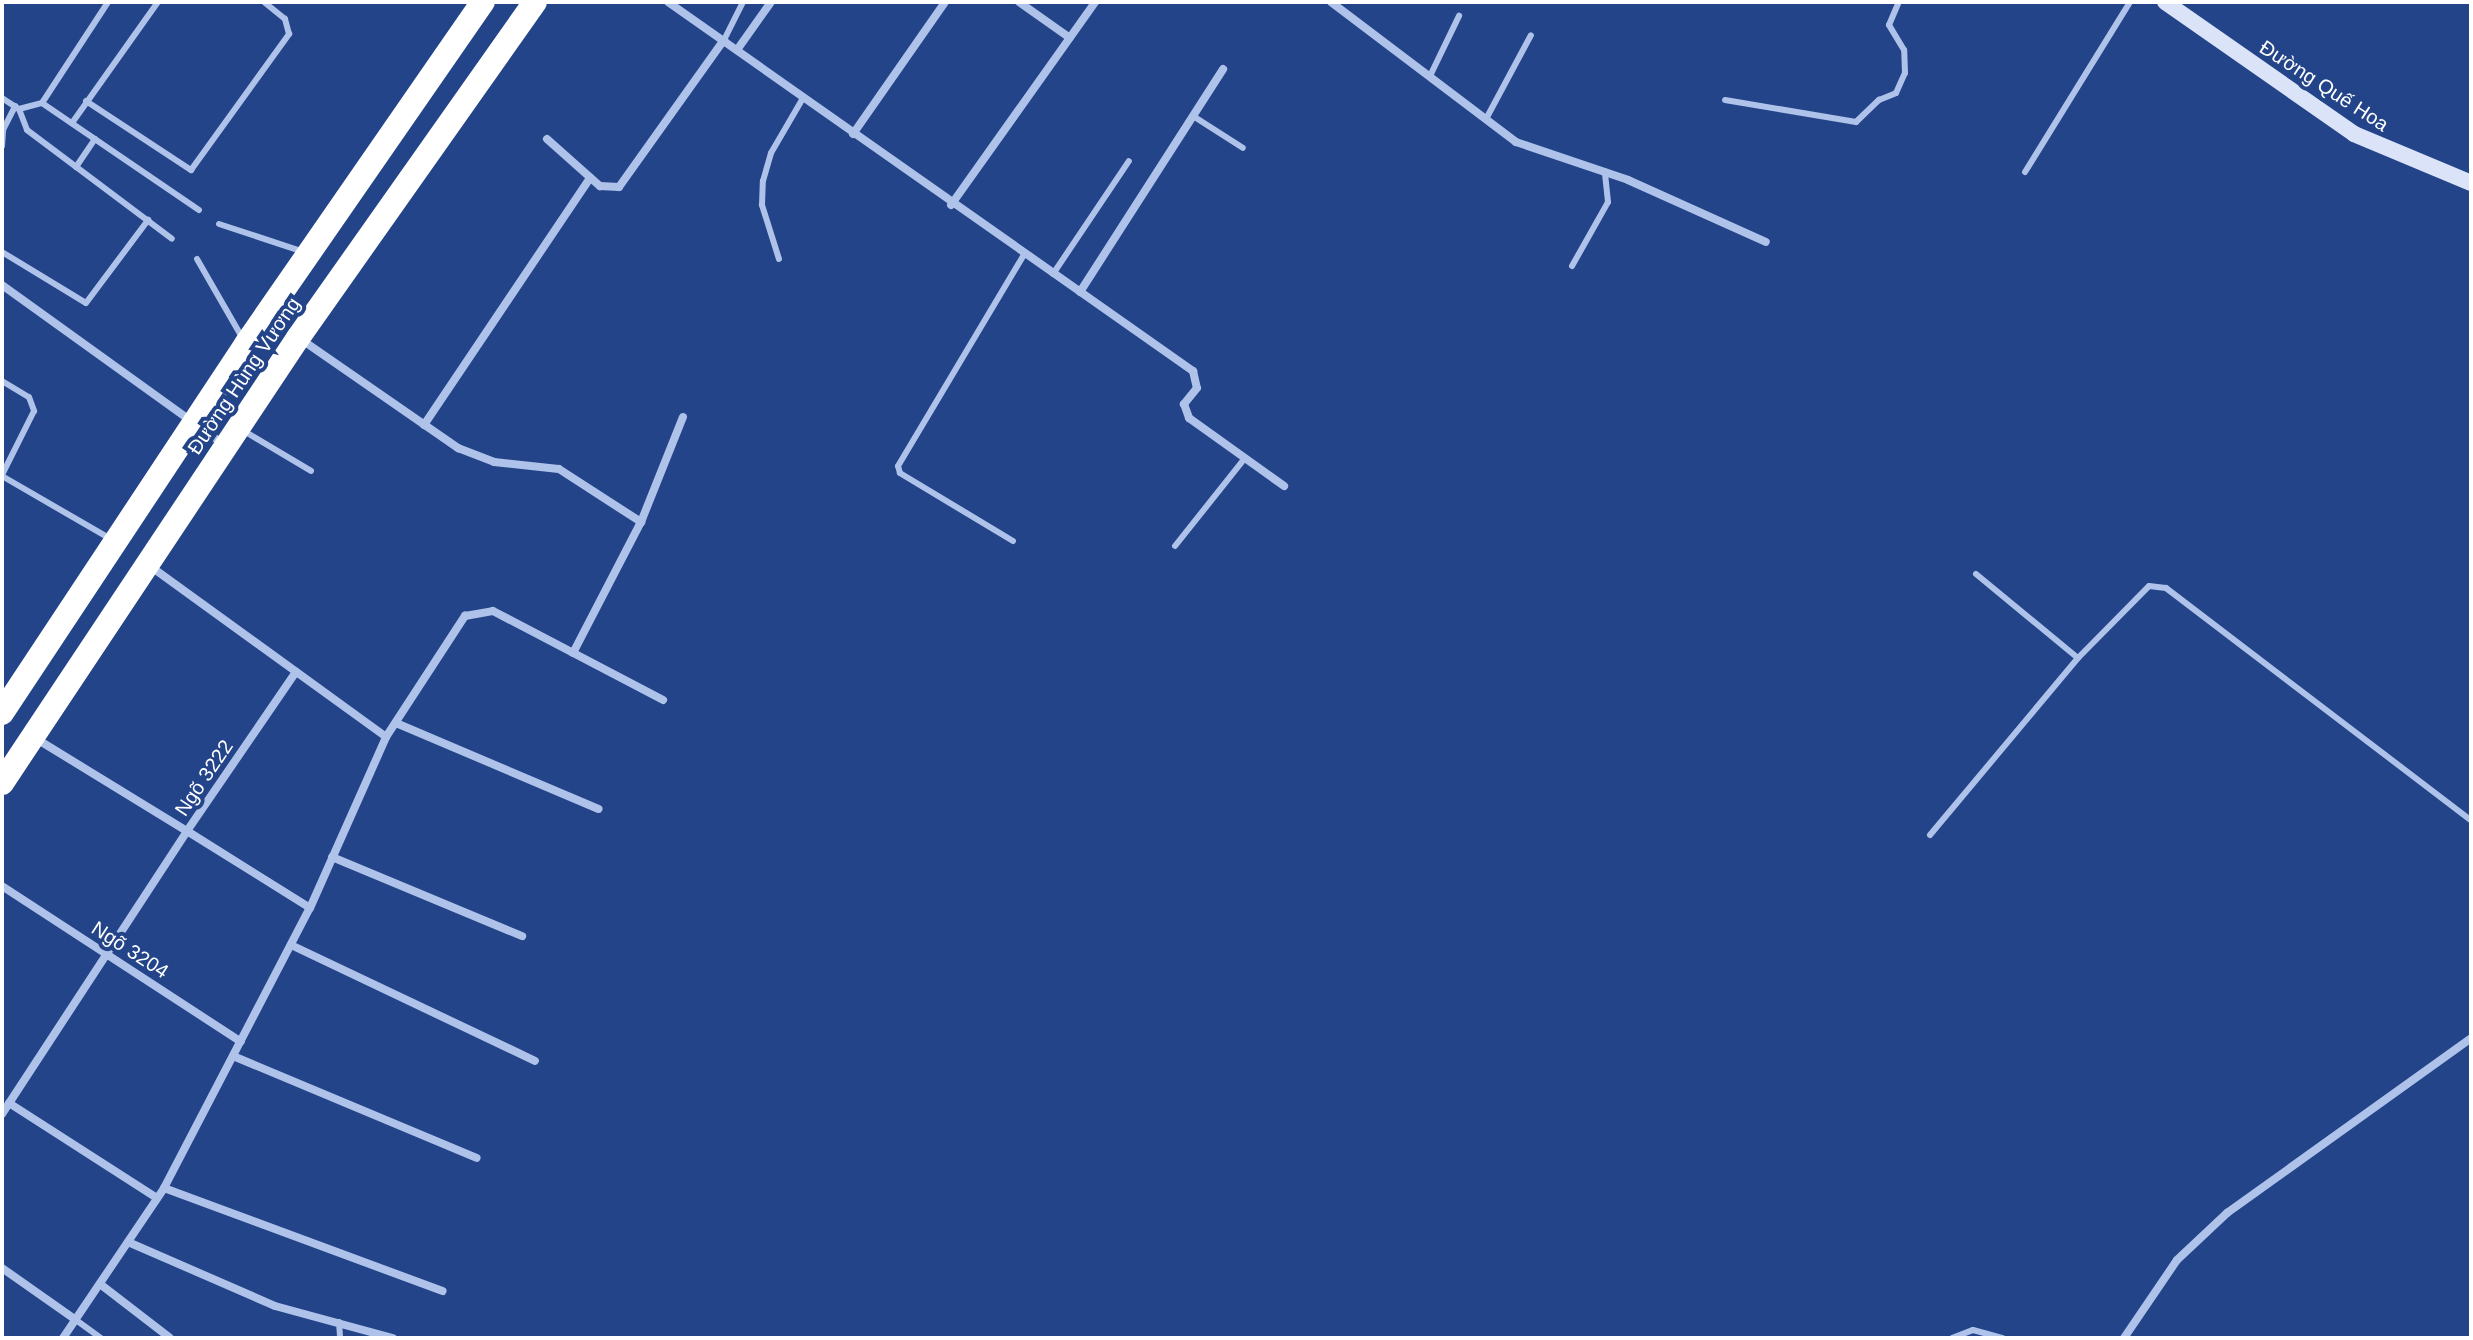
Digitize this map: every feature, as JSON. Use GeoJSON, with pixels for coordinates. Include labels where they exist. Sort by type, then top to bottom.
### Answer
{"type":"FeatureCollection","features":[{"type":"Feature","properties":{"kind":"highway","name":"Đường Hùng Vương"},"geometry":{"type":"LineString","coordinates":[[2,713],[246,344],[483,2]]}},
{"type":"Feature","properties":{"kind":"highway","name":"Đường Hùng Vương"},"geometry":{"type":"LineString","coordinates":[[2,783],[298,338],[535,2]]}},
{"type":"Feature","properties":{"kind":"street"},"geometry":{"type":"LineString","coordinates":[[668,2],[951,205],[1193,371],[1197,388],[1184,404],[1189,418],[1284,486]]}},
{"type":"Feature","properties":{"kind":"street"},"geometry":{"type":"LineString","coordinates":[[737,50],[771,2]]}},
{"type":"Feature","properties":{"kind":"street"},"geometry":{"type":"LineString","coordinates":[[853,134],[945,2]]}},
{"type":"Feature","properties":{"kind":"street"},"geometry":{"type":"LineString","coordinates":[[1019,2],[1070,38]]}},
{"type":"Feature","properties":{"kind":"street"},"geometry":{"type":"LineString","coordinates":[[951,205],[1095,2]]}},
{"type":"Feature","properties":{"kind":"street","name":"Đường Quế Hoa"},"geometry":{"type":"LineString","coordinates":[[2165,2],[2354,134],[2471,183]]}},
{"type":"Feature","properties":{"kind":"street"},"geometry":{"type":"LineString","coordinates":[[1333,3],[1486,119],[1540,154],[1605,171],[1766,242]]}},
{"type":"Feature","properties":{"kind":"street"},"geometry":{"type":"LineString","coordinates":[[547,139],[607,190],[625,181],[724,40]]}},
{"type":"Feature","properties":{"kind":"street"},"geometry":{"type":"LineString","coordinates":[[1080,292],[1223,69]]}},
{"type":"Feature","properties":{"kind":"street"},"geometry":{"type":"LineString","coordinates":[[424,425],[590,178]]}},
{"type":"Feature","properties":{"kind":"street"},"geometry":{"type":"LineString","coordinates":[[2,285],[194,423],[232,436]]}},
{"type":"Feature","properties":{"kind":"street"},"geometry":{"type":"LineString","coordinates":[[298,338],[424,425],[482,459],[559,469],[641,522]]}},
{"type":"Feature","properties":{"kind":"street"},"geometry":{"type":"LineString","coordinates":[[573,653],[641,522],[683,417]]}},
{"type":"Feature","properties":{"kind":"street"},"geometry":{"type":"LineString","coordinates":[[146,563],[386,737]]}},
{"type":"Feature","properties":{"kind":"street"},"geometry":{"type":"LineString","coordinates":[[63,1338],[164,1188],[310,908],[386,737],[465,616],[477,611],[493,611],[663,700]]}},
{"type":"Feature","properties":{"kind":"street","name":"Ngõ 3222"},"geometry":{"type":"LineString","coordinates":[[33,736],[187,831],[296,672]]}},
{"type":"Feature","properties":{"kind":"street"},"geometry":{"type":"LineString","coordinates":[[396,723],[599,809]]}},
{"type":"Feature","properties":{"kind":"street"},"geometry":{"type":"LineString","coordinates":[[2,1114],[187,831],[310,908]]}},
{"type":"Feature","properties":{"kind":"street"},"geometry":{"type":"LineString","coordinates":[[332,857],[522,936]]}},
{"type":"Feature","properties":{"kind":"street","name":"Ngõ 3204"},"geometry":{"type":"LineString","coordinates":[[2,886],[241,1042]]}},
{"type":"Feature","properties":{"kind":"street"},"geometry":{"type":"LineString","coordinates":[[291,945],[535,1061]]}},
{"type":"Feature","properties":{"kind":"street"},"geometry":{"type":"LineString","coordinates":[[2124,1338],[2177,1260],[2227,1213],[2421,1078],[2471,1038]]}},
{"type":"Feature","properties":{"kind":"street"},"geometry":{"type":"LineString","coordinates":[[233,1056],[477,1158]]}},
{"type":"Feature","properties":{"kind":"street"},"geometry":{"type":"LineString","coordinates":[[9,1103],[157,1198]]}},
{"type":"Feature","properties":{"kind":"street"},"geometry":{"type":"LineString","coordinates":[[164,1188],[443,1291]]}},
{"type":"Feature","properties":{"kind":"street"},"geometry":{"type":"LineString","coordinates":[[128,1242],[275,1306],[393,1338]]}},
{"type":"Feature","properties":{"kind":"street"},"geometry":{"type":"LineString","coordinates":[[2,1268],[76,1320]]}},
{"type":"Feature","properties":{"kind":"street"},"geometry":{"type":"LineString","coordinates":[[100,1284],[170,1338]]}},
{"type":"Feature","properties":{"kind":"lane"},"geometry":{"type":"LineString","coordinates":[[42,103],[108,2]]}},
{"type":"Feature","properties":{"kind":"lane"},"geometry":{"type":"LineString","coordinates":[[72,123],[158,2]]}},
{"type":"Feature","properties":{"kind":"lane"},"geometry":{"type":"LineString","coordinates":[[86,101],[191,170],[289,34],[285,19],[264,2]]}},
{"type":"Feature","properties":{"kind":"lane"},"geometry":{"type":"LineString","coordinates":[[724,40],[743,2]]}},
{"type":"Feature","properties":{"kind":"lane"},"geometry":{"type":"LineString","coordinates":[[1725,100],[1856,122],[1879,100],[1896,93],[1905,73],[1904,50],[1889,25],[1899,2]]}},
{"type":"Feature","properties":{"kind":"lane"},"geometry":{"type":"LineString","coordinates":[[2025,172],[2130,2]]}},
{"type":"Feature","properties":{"kind":"lane"},"geometry":{"type":"LineString","coordinates":[[1430,76],[1459,16]]}},
{"type":"Feature","properties":{"kind":"lane"},"geometry":{"type":"LineString","coordinates":[[1486,119],[1531,35]]}},
{"type":"Feature","properties":{"kind":"lane"},"geometry":{"type":"LineString","coordinates":[[2,98],[17,108],[27,130],[172,239]]}},
{"type":"Feature","properties":{"kind":"lane"},"geometry":{"type":"LineString","coordinates":[[779,259],[762,205],[763,181],[771,153],[803,98]]}},
{"type":"Feature","properties":{"kind":"lane"},"geometry":{"type":"LineString","coordinates":[[2,146],[2,130],[17,108],[42,103],[199,210]]}},
{"type":"Feature","properties":{"kind":"lane"},"geometry":{"type":"LineString","coordinates":[[1193,116],[1243,148]]}},
{"type":"Feature","properties":{"kind":"lane"},"geometry":{"type":"LineString","coordinates":[[76,167],[95,139]]}},
{"type":"Feature","properties":{"kind":"lane"},"geometry":{"type":"LineString","coordinates":[[1053,274],[1129,161]]}},
{"type":"Feature","properties":{"kind":"lane"},"geometry":{"type":"LineString","coordinates":[[1572,266],[1605,212],[1605,171]]}},
{"type":"Feature","properties":{"kind":"lane"},"geometry":{"type":"LineString","coordinates":[[2,252],[86,303],[148,220]]}},
{"type":"Feature","properties":{"kind":"lane"},"geometry":{"type":"LineString","coordinates":[[219,224],[307,254]]}},
{"type":"Feature","properties":{"kind":"lane"},"geometry":{"type":"LineString","coordinates":[[1013,541],[898,466],[1024,255]]}},
{"type":"Feature","properties":{"kind":"lane"},"geometry":{"type":"LineString","coordinates":[[197,259],[246,344]]}},
{"type":"Feature","properties":{"kind":"lane"},"geometry":{"type":"LineString","coordinates":[[2,381],[29,397],[34,411],[2,476],[115,542]]}},
{"type":"Feature","properties":{"kind":"lane"},"geometry":{"type":"LineString","coordinates":[[232,436],[311,471]]}},
{"type":"Feature","properties":{"kind":"lane"},"geometry":{"type":"LineString","coordinates":[[1175,546],[1245,458]]}},
{"type":"Feature","properties":{"kind":"lane"},"geometry":{"type":"LineString","coordinates":[[1976,574],[2078,658]]}},
{"type":"Feature","properties":{"kind":"lane"},"geometry":{"type":"LineString","coordinates":[[1930,835],[2078,658],[2149,586],[2166,588],[2471,820]]}},
{"type":"Feature","properties":{"kind":"lane"},"geometry":{"type":"LineString","coordinates":[[76,1320],[101,1338]]}},
{"type":"Feature","properties":{"kind":"lane"},"geometry":{"type":"LineString","coordinates":[[339,1322],[340,1338]]}},
{"type":"Feature","properties":{"kind":"lane"},"geometry":{"type":"LineString","coordinates":[[1952,1338],[1973,1330],[2003,1338]]}}]}
